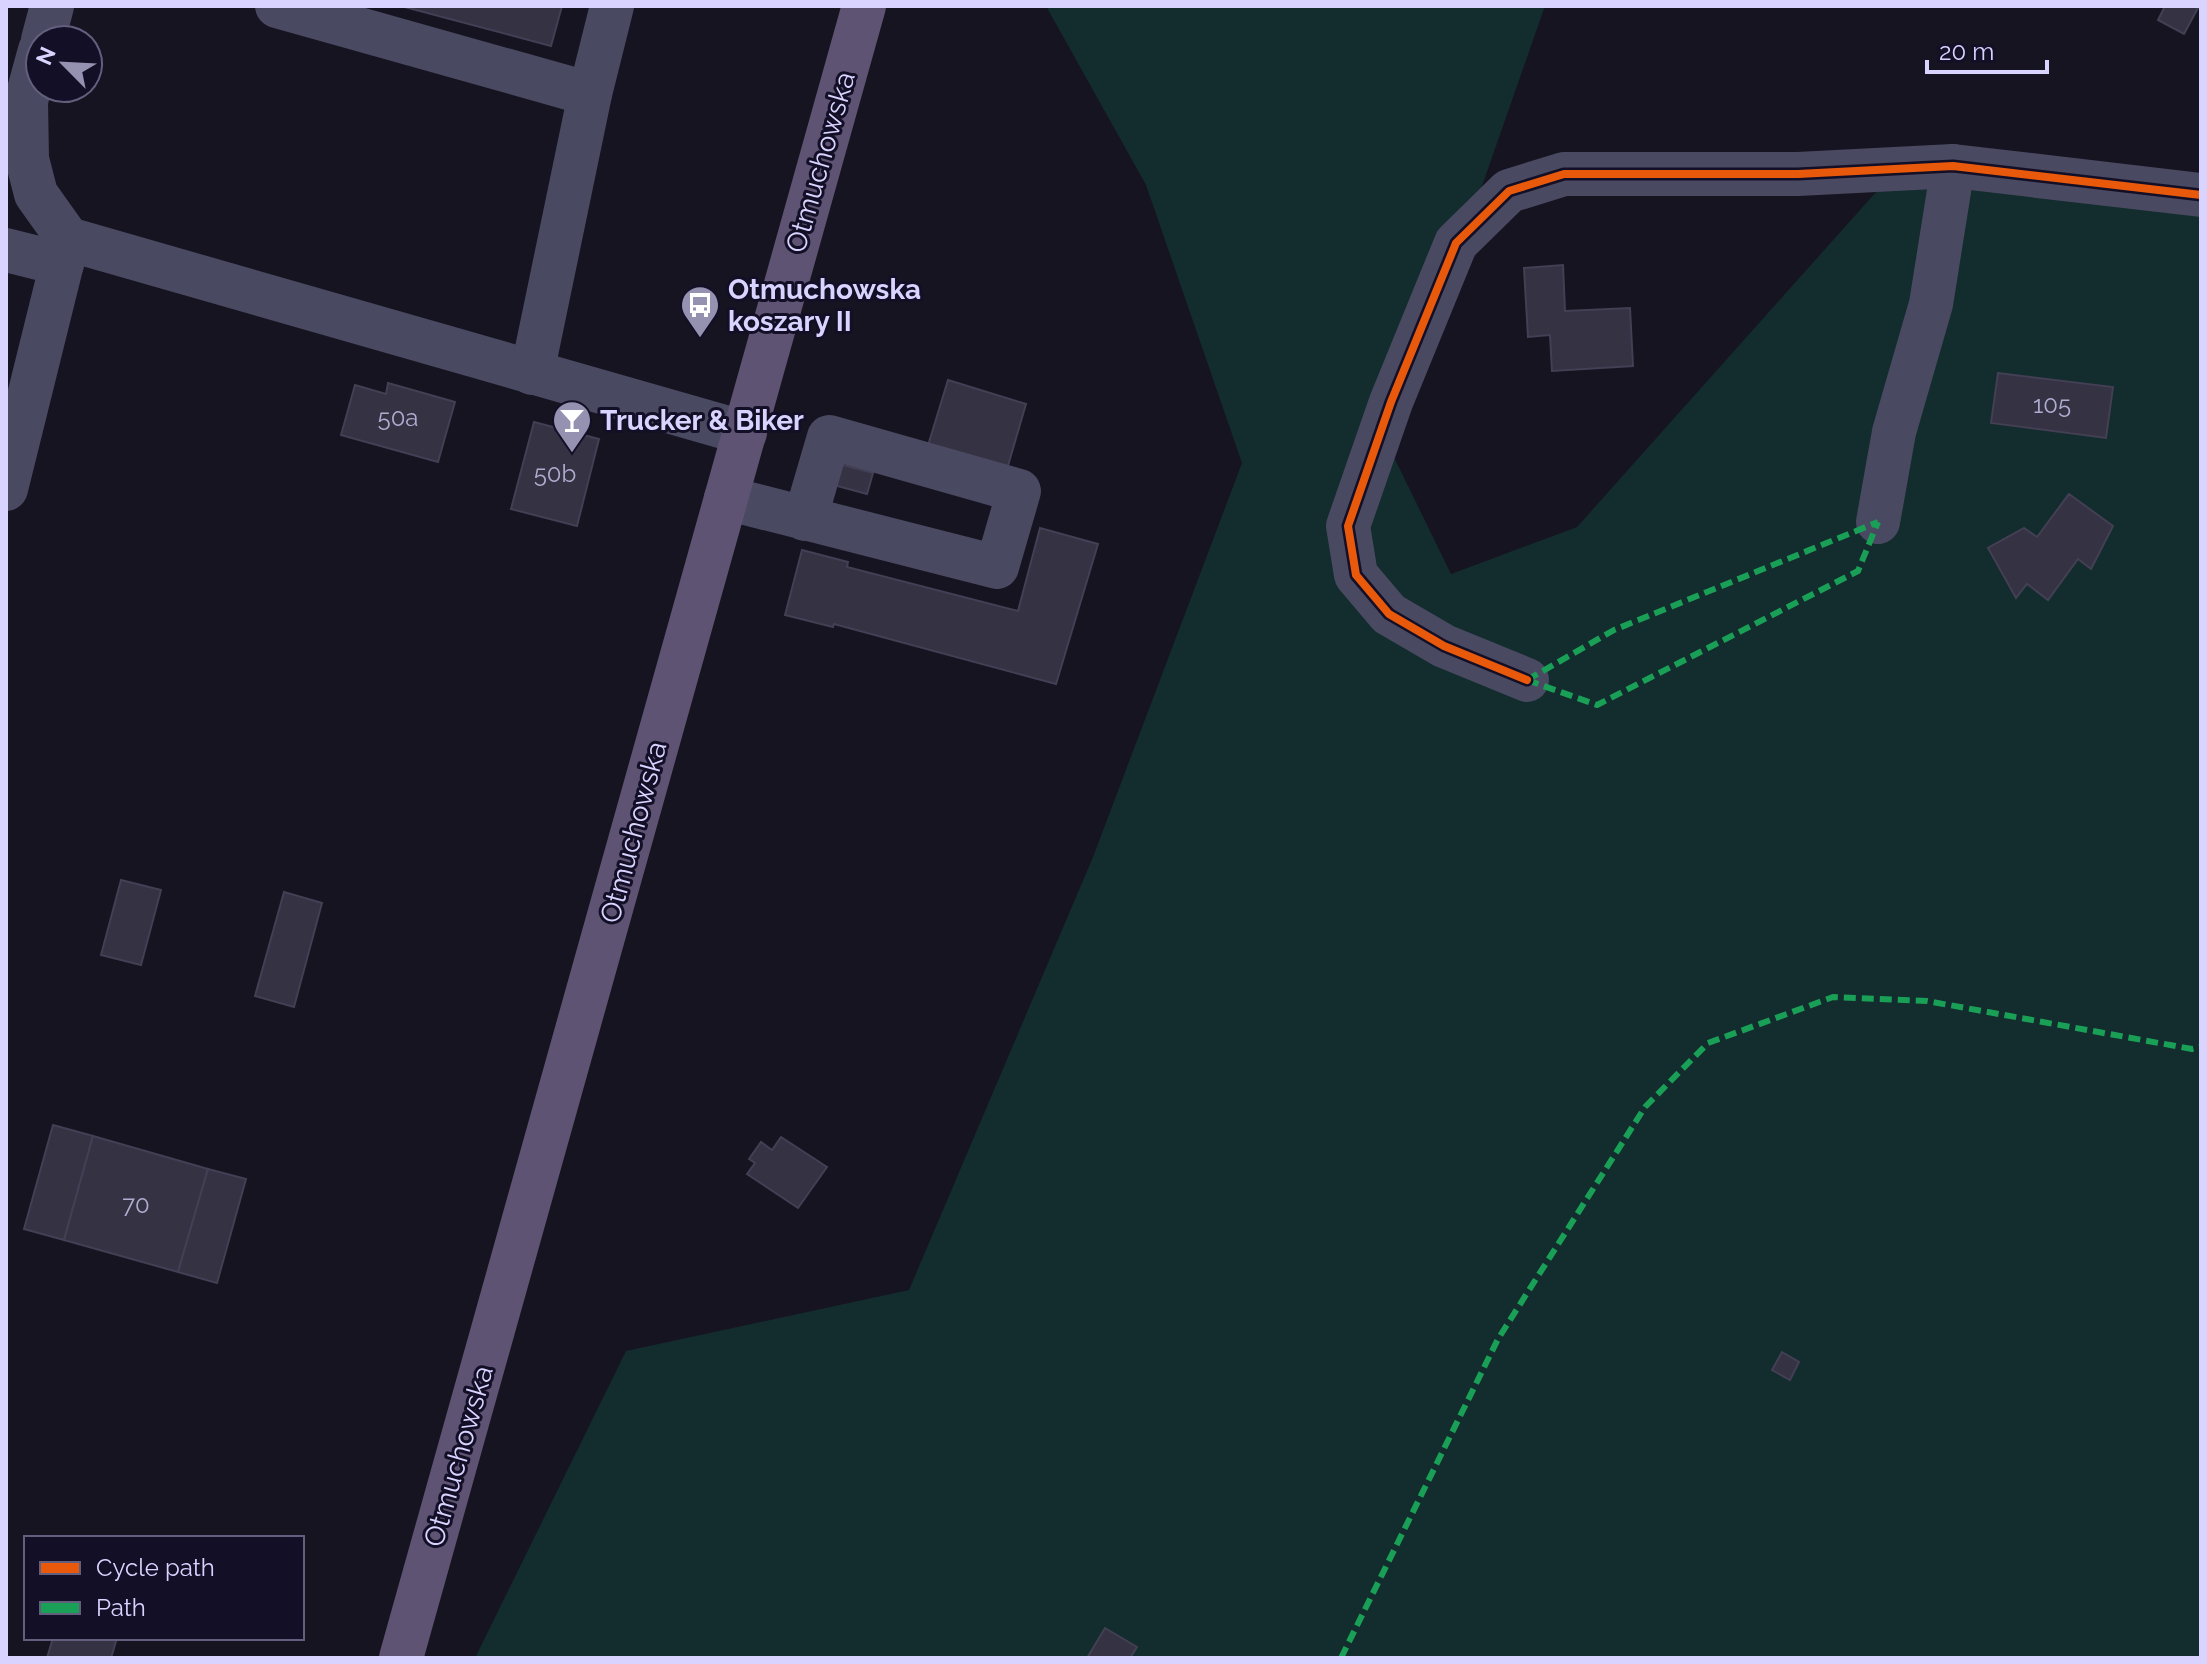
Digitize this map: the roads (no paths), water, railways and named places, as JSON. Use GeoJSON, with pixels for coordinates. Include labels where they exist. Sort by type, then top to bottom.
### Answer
{"type":"FeatureCollection","features":[{"type":"Feature","properties":{"kind":"main road","name":"Otmuchowska"},"geometry":{"type":"LineString","coordinates":[[401,1658],[864,6]]}},
{"type":"Feature","properties":{"kind":"street"},"geometry":{"type":"LineString","coordinates":[[277,6],[590,94]]}},
{"type":"Feature","properties":{"kind":"street"},"geometry":{"type":"LineString","coordinates":[[532,373],[590,94],[612,6]]}},
{"type":"Feature","properties":{"kind":"street"},"geometry":{"type":"LineString","coordinates":[[7,484],[65,252],[36,194],[27,159],[26,104]]}},
{"type":"Feature","properties":{"kind":"street"},"geometry":{"type":"LineString","coordinates":[[1527,680],[1444,646],[1389,614],[1356,575],[1348,526],[1391,402],[1456,243],[1509,191],[1564,174],[1798,174],[1953,166],[2201,195]]}},
{"type":"Feature","properties":{"kind":"street"},"geometry":{"type":"LineString","coordinates":[[1878,522],[1894,432],[1931,304],[1953,166]]}},
{"type":"Feature","properties":{"kind":"street"},"geometry":{"type":"LineString","coordinates":[[6,250],[65,252],[532,373],[745,433]]}},
{"type":"Feature","properties":{"kind":"street"},"geometry":{"type":"LineString","coordinates":[[726,498],[805,519],[997,567],[1019,491],[829,437],[805,519]]}},
{"type":"Feature","properties":{"kind":"place","name":"Otmuchowska koszary II"},"geometry":{"type":"Point","coordinates":[700,339]}},
{"type":"Feature","properties":{"kind":"place","name":"Trucker & Biker"},"geometry":{"type":"Point","coordinates":[572,454]}}]}
